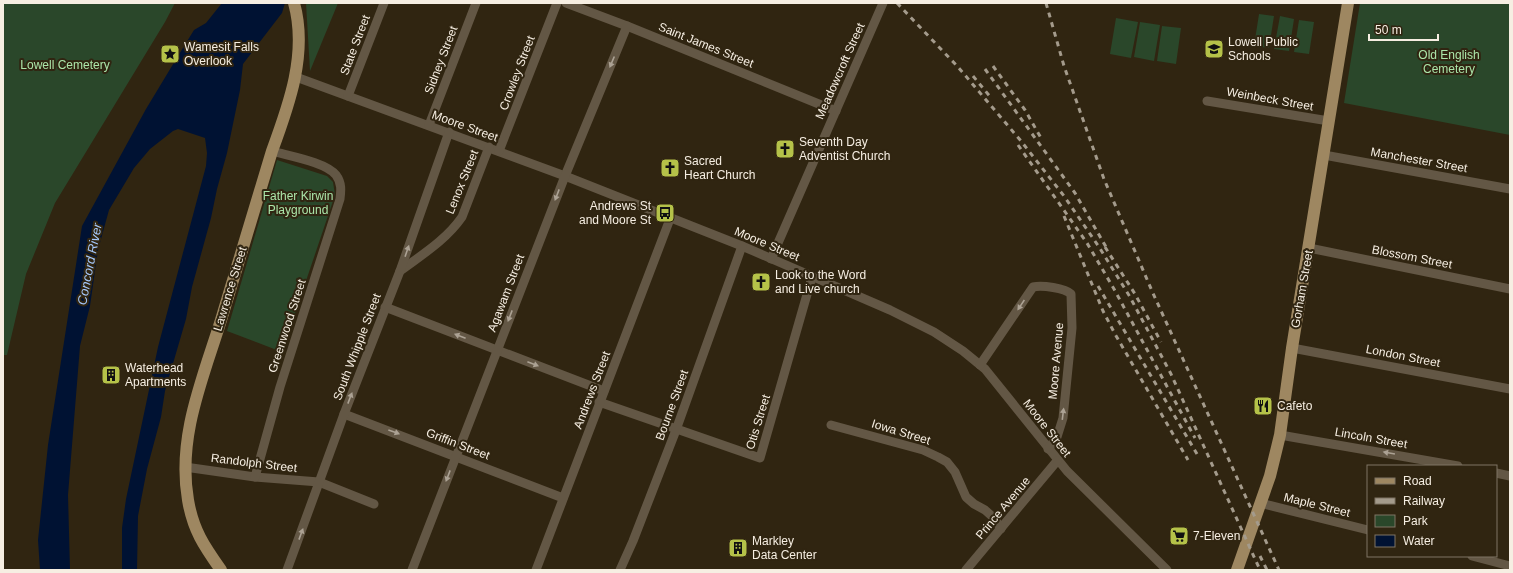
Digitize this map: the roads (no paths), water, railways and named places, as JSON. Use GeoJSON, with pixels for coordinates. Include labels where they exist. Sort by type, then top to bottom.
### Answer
{"type":"FeatureCollection","features":[{"type":"Feature","properties":{"kind":"main road","name":"Lawrence Street"},"geometry":{"type":"LineString","coordinates":[[221,570],[195,531],[188,500],[185,467],[188,435],[198,392],[296,77],[298,43],[297,11],[294,3]]}},
{"type":"Feature","properties":{"kind":"main road","name":"Gorham Street"},"geometry":{"type":"LineString","coordinates":[[1237,570],[1270,476],[1280,435],[1292,348],[1348,3]]}},
{"type":"Feature","properties":{"kind":"street","name":"State Street"},"geometry":{"type":"LineString","coordinates":[[348,96],[384,3]]}},
{"type":"Feature","properties":{"kind":"street","name":"Sidney Street"},"geometry":{"type":"LineString","coordinates":[[429,125],[476,3]]}},
{"type":"Feature","properties":{"kind":"street","name":"Crowley Street"},"geometry":{"type":"LineString","coordinates":[[499,151],[557,3]]}},
{"type":"Feature","properties":{"kind":"street","name":"Saint James Street"},"geometry":{"type":"LineString","coordinates":[[566,3],[627,26],[836,111]]}},
{"type":"Feature","properties":{"kind":"street","name":"Meadowcroft Street"},"geometry":{"type":"LineString","coordinates":[[771,259],[883,3]]}},
{"type":"Feature","properties":{"kind":"street","name":"Agawam Street"},"geometry":{"type":"LineString","coordinates":[[412,570],[564,176],[627,26]]}},
{"type":"Feature","properties":{"kind":"street","name":"Moore Street"},"geometry":{"type":"LineString","coordinates":[[296,77],[489,147],[742,246],[915,322],[950,342],[980,365],[994,379],[1057,461],[1167,570]]}},
{"type":"Feature","properties":{"kind":"street","name":"Weinbeck Street"},"geometry":{"type":"LineString","coordinates":[[1207,101],[1329,121]]}},
{"type":"Feature","properties":{"kind":"street","name":"South Whipple Street"},"geometry":{"type":"LineString","coordinates":[[287,570],[344,414],[400,271],[449,132]]}},
{"type":"Feature","properties":{"kind":"street","name":"Lenox Street"},"geometry":{"type":"LineString","coordinates":[[400,271],[439,243],[456,226],[462,217],[489,147]]}},
{"type":"Feature","properties":{"kind":"street","name":"Greenwood Street"},"geometry":{"type":"LineString","coordinates":[[255,477],[280,387],[340,200],[340,182],[333,172],[319,165],[272,151]]}},
{"type":"Feature","properties":{"kind":"street","name":"Manchester Street"},"geometry":{"type":"LineString","coordinates":[[1324,155],[1510,189]]}},
{"type":"Feature","properties":{"kind":"street","name":"Andrews Street"},"geometry":{"type":"LineString","coordinates":[[536,570],[670,219]]}},
{"type":"Feature","properties":{"kind":"street","name":"Bourne Street"},"geometry":{"type":"LineString","coordinates":[[620,570],[633,541],[676,430],[742,246]]}},
{"type":"Feature","properties":{"kind":"street","name":"Blossom Street"},"geometry":{"type":"LineString","coordinates":[[1309,248],[1510,289]]}},
{"type":"Feature","properties":{"kind":"street","name":"Otis Street"},"geometry":{"type":"LineString","coordinates":[[600,402],[676,430],[760,458],[812,277]]}},
{"type":"Feature","properties":{"kind":"street","name":"Moore Avenue"},"geometry":{"type":"LineString","coordinates":[[980,365],[1031,290],[1036,286],[1066,290],[1071,294],[1072,328],[1063,418],[1057,438],[1048,449]]}},
{"type":"Feature","properties":{"kind":"street"},"geometry":{"type":"LineString","coordinates":[[385,307],[604,392]]}},
{"type":"Feature","properties":{"kind":"street","name":"London Street"},"geometry":{"type":"LineString","coordinates":[[1292,348],[1510,389]]}},
{"type":"Feature","properties":{"kind":"street","name":"Griffin Street"},"geometry":{"type":"LineString","coordinates":[[344,414],[563,498]]}},
{"type":"Feature","properties":{"kind":"street","name":"Iowa Street"},"geometry":{"type":"LineString","coordinates":[[831,425],[923,450],[947,462],[955,472],[966,497],[990,515],[1001,528]]}},
{"type":"Feature","properties":{"kind":"street","name":"Lincoln Street"},"geometry":{"type":"LineString","coordinates":[[1280,435],[1452,465]]}},
{"type":"Feature","properties":{"kind":"street","name":"Prince Avenue"},"geometry":{"type":"LineString","coordinates":[[966,570],[1057,461]]}},
{"type":"Feature","properties":{"kind":"street","name":"Randolph Street"},"geometry":{"type":"LineString","coordinates":[[185,467],[255,477],[319,482],[374,504]]}},
{"type":"Feature","properties":{"kind":"street"},"geometry":{"type":"LineString","coordinates":[[1497,473],[1510,476]]}},
{"type":"Feature","properties":{"kind":"street","name":"Maple Street"},"geometry":{"type":"LineString","coordinates":[[1260,503],[1367,530]]}},
{"type":"Feature","properties":{"kind":"street"},"geometry":{"type":"LineString","coordinates":[[1476,557],[1510,566]]}},
{"type":"Feature","properties":{"kind":"water","name":"Concord River"},"geometry":{"type":"Polygon","coordinates":[[[222,3],[285,3],[282,13],[243,64],[240,90],[227,153],[192,287],[186,319],[165,391],[161,417],[147,469],[138,516],[137,570],[122,570],[122,528],[126,499],[158,347],[206,166],[207,153],[205,138],[178,129],[173,131],[150,149],[134,168],[109,210],[98,250],[90,306],[80,346],[68,495],[70,570],[40,570],[38,540],[48,445],[82,226],[146,109],[194,30],[206,23],[222,3]]]}},
{"type":"Feature","properties":{"kind":"railway"},"geometry":{"type":"LineString","coordinates":[[897,3],[958,67],[1021,141],[1064,196],[1099,247],[1130,297],[1171,374],[1260,570]]}},
{"type":"Feature","properties":{"kind":"railway"},"geometry":{"type":"LineString","coordinates":[[1046,3],[1064,66],[1104,179],[1152,291],[1279,570]]}},
{"type":"Feature","properties":{"kind":"railway"},"geometry":{"type":"LineString","coordinates":[[993,66],[1025,110],[1041,138]]}},
{"type":"Feature","properties":{"kind":"railway"},"geometry":{"type":"LineString","coordinates":[[985,69],[1075,193],[1106,247]]}},
{"type":"Feature","properties":{"kind":"railway"},"geometry":{"type":"LineString","coordinates":[[973,76],[992,99]]}},
{"type":"Feature","properties":{"kind":"railway"},"geometry":{"type":"LineString","coordinates":[[1018,145],[1087,243],[1114,289],[1195,438]]}},
{"type":"Feature","properties":{"kind":"railway"},"geometry":{"type":"LineString","coordinates":[[1064,216],[1103,311],[1188,460]]}},
{"type":"Feature","properties":{"kind":"railway"},"geometry":{"type":"LineString","coordinates":[[1105,247],[1135,294],[1161,342]]}},
{"type":"Feature","properties":{"kind":"railway"},"geometry":{"type":"LineString","coordinates":[[1098,286],[1197,454]]}},
{"type":"Feature","properties":{"kind":"railway"},"geometry":{"type":"LineString","coordinates":[[1260,556],[1267,570]]}},
{"type":"Feature","properties":{"kind":"place","name":"Lowell Public Schools"},"geometry":{"type":"Point","coordinates":[1214,49]}},
{"type":"Feature","properties":{"kind":"place","name":"Wamesit Falls Overlook"},"geometry":{"type":"Point","coordinates":[170,54]}},
{"type":"Feature","properties":{"kind":"place","name":"Seventh Day Adventist Church"},"geometry":{"type":"Point","coordinates":[785,149]}},
{"type":"Feature","properties":{"kind":"place","name":"Sacred Heart Church"},"geometry":{"type":"Point","coordinates":[670,168]}},
{"type":"Feature","properties":{"kind":"place","name":"Andrews St and Moore St"},"geometry":{"type":"Point","coordinates":[665,213]}},
{"type":"Feature","properties":{"kind":"place","name":"Look to the Word and Live church"},"geometry":{"type":"Point","coordinates":[761,282]}},
{"type":"Feature","properties":{"kind":"place","name":"Waterhead Apartments"},"geometry":{"type":"Point","coordinates":[111,375]}},
{"type":"Feature","properties":{"kind":"place","name":"Cafeto"},"geometry":{"type":"Point","coordinates":[1263,406]}},
{"type":"Feature","properties":{"kind":"place","name":"7-Eleven"},"geometry":{"type":"Point","coordinates":[1179,536]}},
{"type":"Feature","properties":{"kind":"place","name":"Markley Data Center"},"geometry":{"type":"Point","coordinates":[738,548]}},
{"type":"Feature","properties":{"kind":"park label","name":"Old English Cemetery"},"geometry":{"type":"Point","coordinates":[1449,62]}},
{"type":"Feature","properties":{"kind":"park label","name":"Lowell Cemetery"},"geometry":{"type":"Point","coordinates":[65,65]}},
{"type":"Feature","properties":{"kind":"park label","name":"Father Kirwin Playground"},"geometry":{"type":"Point","coordinates":[298,203]}}]}
